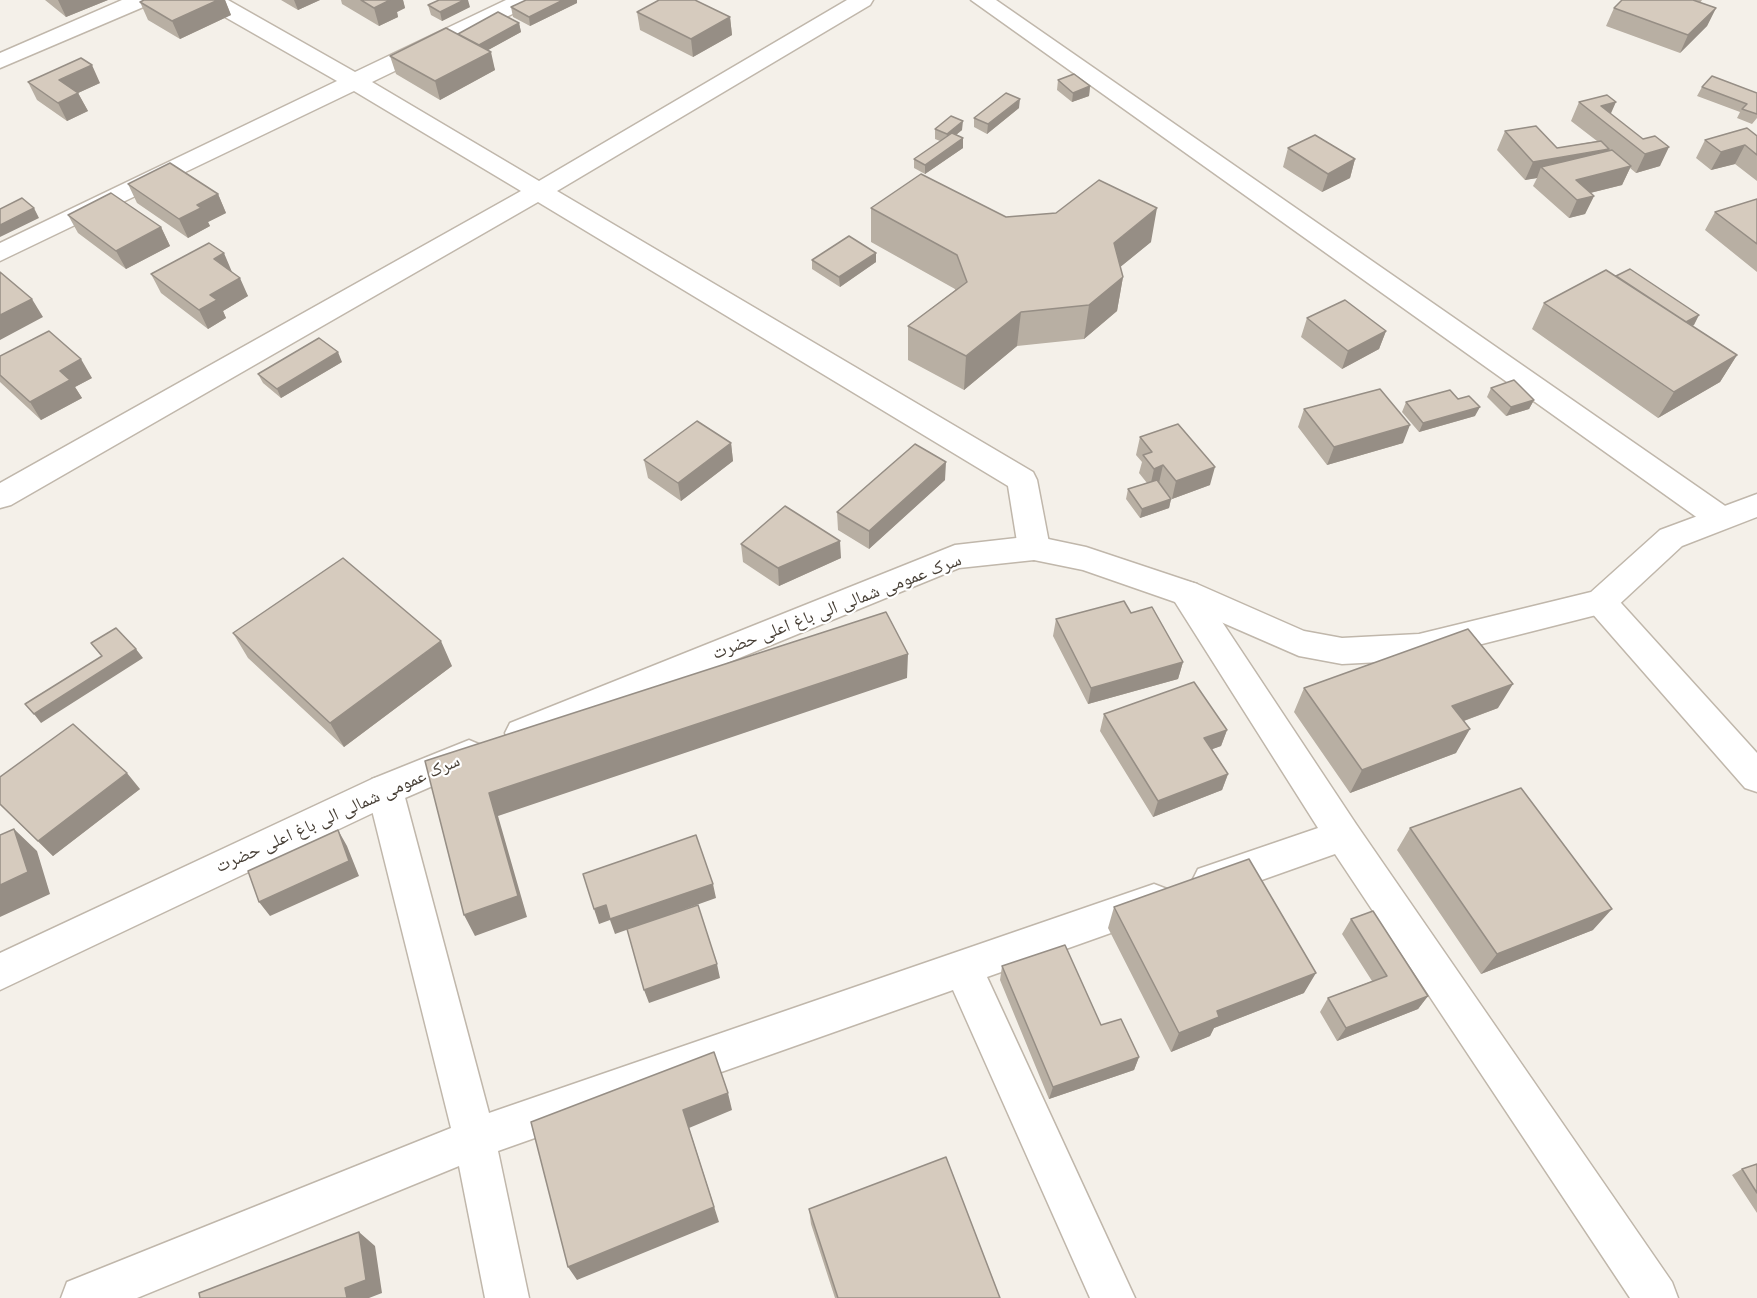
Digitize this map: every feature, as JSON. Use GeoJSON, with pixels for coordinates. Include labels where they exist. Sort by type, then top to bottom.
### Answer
{"type":"FeatureCollection","features":[{"type":"Feature","properties":{"kind":"street"},"geometry":{"type":"LineString","coordinates":[[0,61],[140,0]]}},
{"type":"Feature","properties":{"kind":"street"},"geometry":{"type":"LineString","coordinates":[[212,0],[354,81],[1022,480],[1034,548]]}},
{"type":"Feature","properties":{"kind":"street"},"geometry":{"type":"LineString","coordinates":[[0,253],[523,0]]}},
{"type":"Feature","properties":{"kind":"street"},"geometry":{"type":"LineString","coordinates":[[0,497],[538,192],[862,0]]}},
{"type":"Feature","properties":{"kind":"street"},"geometry":{"type":"LineString","coordinates":[[982,0],[1720,518]]}},
{"type":"Feature","properties":{"kind":"street","name":"سرک عمومی شمالی الی باغ اعلی حضرت"},"geometry":{"type":"LineString","coordinates":[[0,972],[385,790],[955,557],[1034,548],[1086,559],[1186,593],[1299,643],[1342,651],[1419,647],[1601,602],[1671,538],[1757,505]]}},
{"type":"Feature","properties":{"kind":"street"},"geometry":{"type":"LineString","coordinates":[[1186,593],[1343,836],[1656,1298]]}},
{"type":"Feature","properties":{"kind":"street"},"geometry":{"type":"LineString","coordinates":[[1601,602],[1757,777]]}},
{"type":"Feature","properties":{"kind":"street"},"geometry":{"type":"LineString","coordinates":[[385,790],[475,1139],[507,1298]]}},
{"type":"Feature","properties":{"kind":"street"},"geometry":{"type":"LineString","coordinates":[[83,1298],[475,1139],[1343,836]]}},
{"type":"Feature","properties":{"kind":"street"},"geometry":{"type":"LineString","coordinates":[[963,968],[1113,1298]]}},
{"type":"Feature","properties":{"kind":"building"},"geometry":{"type":"Polygon","coordinates":[[[144,0],[218,0],[172,21],[140,2],[144,0]]]}},
{"type":"Feature","properties":{"kind":"building"},"geometry":{"type":"Polygon","coordinates":[[[361,0],[390,0],[374,8],[361,0]]]}},
{"type":"Feature","properties":{"kind":"building"},"geometry":{"type":"Polygon","coordinates":[[[439,0],[464,0],[440,12],[428,5],[439,0]]]}},
{"type":"Feature","properties":{"kind":"building"},"geometry":{"type":"Polygon","coordinates":[[[526,0],[563,0],[529,17],[511,7],[526,0]]]}},
{"type":"Feature","properties":{"kind":"building"},"geometry":{"type":"Polygon","coordinates":[[[659,0],[695,0],[730,17],[691,39],[637,12],[659,0]]]}},
{"type":"Feature","properties":{"kind":"building"},"geometry":{"type":"Polygon","coordinates":[[[1622,0],[1693,0],[1716,8],[1688,35],[1614,8],[1622,0]]]}},
{"type":"Feature","properties":{"kind":"building"},"geometry":{"type":"Polygon","coordinates":[[[498,12],[519,23],[479,45],[458,34],[498,12]]]}},
{"type":"Feature","properties":{"kind":"building"},"geometry":{"type":"Polygon","coordinates":[[[446,28],[491,52],[435,81],[390,56],[446,28]]]}},
{"type":"Feature","properties":{"kind":"building"},"geometry":{"type":"Polygon","coordinates":[[[81,58],[92,65],[59,80],[78,93],[58,103],[28,82],[81,58]]]}},
{"type":"Feature","properties":{"kind":"building"},"geometry":{"type":"Polygon","coordinates":[[[1074,74],[1090,86],[1073,93],[1058,80],[1074,74]]]}},
{"type":"Feature","properties":{"kind":"building"},"geometry":{"type":"Polygon","coordinates":[[[1712,76],[1757,93],[1757,114],[1742,109],[1747,104],[1702,87],[1712,76]]]}},
{"type":"Feature","properties":{"kind":"building"},"geometry":{"type":"Polygon","coordinates":[[[1006,93],[1020,99],[988,124],[974,118],[1006,93]]]}},
{"type":"Feature","properties":{"kind":"building"},"geometry":{"type":"Polygon","coordinates":[[[1607,95],[1616,102],[1601,106],[1643,139],[1655,136],[1669,147],[1645,154],[1579,102],[1607,95]]]}},
{"type":"Feature","properties":{"kind":"building"},"geometry":{"type":"Polygon","coordinates":[[[951,116],[963,121],[947,134],[935,129],[951,116]]]}},
{"type":"Feature","properties":{"kind":"building"},"geometry":{"type":"Polygon","coordinates":[[[1536,126],[1557,148],[1601,141],[1609,149],[1533,162],[1505,131],[1536,126]]]}},
{"type":"Feature","properties":{"kind":"building"},"geometry":{"type":"Polygon","coordinates":[[[1747,128],[1757,136],[1757,155],[1745,145],[1721,152],[1705,140],[1747,128]]]}},
{"type":"Feature","properties":{"kind":"building"},"geometry":{"type":"Polygon","coordinates":[[[952,133],[963,138],[925,165],[914,159],[952,133]]]}},
{"type":"Feature","properties":{"kind":"building"},"geometry":{"type":"Polygon","coordinates":[[[1315,135],[1355,159],[1328,174],[1288,148],[1315,135]]]}},
{"type":"Feature","properties":{"kind":"building"},"geometry":{"type":"Polygon","coordinates":[[[1612,150],[1631,166],[1576,180],[1594,196],[1577,200],[1541,167],[1612,150]]]}},
{"type":"Feature","properties":{"kind":"building"},"geometry":{"type":"Polygon","coordinates":[[[170,163],[218,194],[197,205],[201,208],[179,219],[128,184],[170,163]]]}},
{"type":"Feature","properties":{"kind":"building"},"geometry":{"type":"Polygon","coordinates":[[[921,174],[1006,217],[1056,213],[1099,180],[1157,208],[1114,243],[1123,277],[1089,305],[1021,312],[966,356],[908,326],[967,282],[957,255],[871,208],[921,174]]]}},
{"type":"Feature","properties":{"kind":"building"},"geometry":{"type":"Polygon","coordinates":[[[111,193],[161,227],[116,251],[68,215],[111,193]]]}},
{"type":"Feature","properties":{"kind":"building"},"geometry":{"type":"Polygon","coordinates":[[[22,198],[34,208],[0,225],[0,209],[22,198]]]}},
{"type":"Feature","properties":{"kind":"building"},"geometry":{"type":"Polygon","coordinates":[[[1757,199],[1757,244],[1715,212],[1757,199]]]}},
{"type":"Feature","properties":{"kind":"building"},"geometry":{"type":"Polygon","coordinates":[[[849,236],[876,253],[839,277],[812,260],[849,236]]]}},
{"type":"Feature","properties":{"kind":"building"},"geometry":{"type":"Polygon","coordinates":[[[209,243],[224,253],[214,259],[240,278],[210,295],[217,300],[199,310],[151,274],[209,243]]]}},
{"type":"Feature","properties":{"kind":"building"},"geometry":{"type":"Polygon","coordinates":[[[1630,269],[1699,315],[1686,322],[1616,276],[1630,269]]]}},
{"type":"Feature","properties":{"kind":"building"},"geometry":{"type":"Polygon","coordinates":[[[1606,270],[1737,355],[1674,392],[1544,303],[1606,270]]]}},
{"type":"Feature","properties":{"kind":"building"},"geometry":{"type":"Polygon","coordinates":[[[0,272],[32,299],[0,315],[0,272]]]}},
{"type":"Feature","properties":{"kind":"building"},"geometry":{"type":"Polygon","coordinates":[[[1345,300],[1386,331],[1348,351],[1307,318],[1345,300]]]}},
{"type":"Feature","properties":{"kind":"building"},"geometry":{"type":"Polygon","coordinates":[[[49,331],[81,359],[60,371],[70,380],[30,402],[0,375],[0,356],[49,331]]]}},
{"type":"Feature","properties":{"kind":"building"},"geometry":{"type":"Polygon","coordinates":[[[319,338],[338,352],[277,389],[258,374],[319,338]]]}},
{"type":"Feature","properties":{"kind":"building"},"geometry":{"type":"Polygon","coordinates":[[[1514,380],[1534,400],[1511,407],[1491,388],[1514,380]]]}},
{"type":"Feature","properties":{"kind":"building"},"geometry":{"type":"Polygon","coordinates":[[[1380,389],[1410,425],[1334,447],[1304,409],[1380,389]]]}},
{"type":"Feature","properties":{"kind":"building"},"geometry":{"type":"Polygon","coordinates":[[[1450,390],[1458,399],[1469,396],[1480,407],[1423,423],[1406,402],[1450,390]]]}},
{"type":"Feature","properties":{"kind":"building"},"geometry":{"type":"Polygon","coordinates":[[[697,421],[731,443],[678,483],[644,460],[697,421]]]}},
{"type":"Feature","properties":{"kind":"building"},"geometry":{"type":"Polygon","coordinates":[[[1178,424],[1215,467],[1176,481],[1163,465],[1154,469],[1143,455],[1152,452],[1140,437],[1178,424]]]}},
{"type":"Feature","properties":{"kind":"building"},"geometry":{"type":"Polygon","coordinates":[[[915,444],[946,462],[869,531],[837,512],[915,444]]]}},
{"type":"Feature","properties":{"kind":"building"},"geometry":{"type":"Polygon","coordinates":[[[1157,480],[1171,499],[1142,509],[1128,489],[1157,480]]]}},
{"type":"Feature","properties":{"kind":"building"},"geometry":{"type":"Polygon","coordinates":[[[785,506],[840,541],[778,568],[741,544],[785,506]]]}},
{"type":"Feature","properties":{"kind":"building"},"geometry":{"type":"Polygon","coordinates":[[[343,558],[441,641],[330,723],[233,633],[343,558]]]}},
{"type":"Feature","properties":{"kind":"building"},"geometry":{"type":"Polygon","coordinates":[[[1124,601],[1131,613],[1152,607],[1183,662],[1091,688],[1056,619],[1124,601]]]}},
{"type":"Feature","properties":{"kind":"building"},"geometry":{"type":"Polygon","coordinates":[[[886,612],[908,654],[489,793],[518,896],[464,915],[425,761],[886,612]]]}},
{"type":"Feature","properties":{"kind":"building"},"geometry":{"type":"Polygon","coordinates":[[[116,628],[136,649],[34,714],[25,704],[102,656],[91,643],[116,628]]]}},
{"type":"Feature","properties":{"kind":"building"},"geometry":{"type":"Polygon","coordinates":[[[1468,629],[1513,684],[1452,706],[1470,729],[1362,770],[1304,688],[1468,629]]]}},
{"type":"Feature","properties":{"kind":"building"},"geometry":{"type":"Polygon","coordinates":[[[1194,682],[1227,730],[1204,738],[1228,774],[1158,801],[1104,714],[1194,682]]]}},
{"type":"Feature","properties":{"kind":"building"},"geometry":{"type":"Polygon","coordinates":[[[73,724],[127,773],[38,841],[0,804],[0,777],[73,724]]]}},
{"type":"Feature","properties":{"kind":"building"},"geometry":{"type":"Polygon","coordinates":[[[1521,788],[1612,909],[1497,954],[1410,828],[1521,788]]]}},
{"type":"Feature","properties":{"kind":"building"},"geometry":{"type":"Polygon","coordinates":[[[14,829],[28,872],[0,885],[0,835],[14,829]]]}},
{"type":"Feature","properties":{"kind":"building"},"geometry":{"type":"Polygon","coordinates":[[[338,830],[349,861],[259,902],[248,871],[338,830]]]}},
{"type":"Feature","properties":{"kind":"building"},"geometry":{"type":"Polygon","coordinates":[[[696,835],[713,884],[610,919],[606,905],[594,909],[583,874],[696,835]]]}},
{"type":"Feature","properties":{"kind":"building"},"geometry":{"type":"Polygon","coordinates":[[[1249,859],[1316,973],[1217,1011],[1219,1017],[1179,1033],[1114,907],[1249,859]]]}},
{"type":"Feature","properties":{"kind":"building"},"geometry":{"type":"Polygon","coordinates":[[[698,905],[717,964],[644,990],[627,929],[698,905]]]}},
{"type":"Feature","properties":{"kind":"building"},"geometry":{"type":"Polygon","coordinates":[[[1373,911],[1428,996],[1346,1028],[1328,998],[1387,976],[1351,919],[1373,911]]]}},
{"type":"Feature","properties":{"kind":"building"},"geometry":{"type":"Polygon","coordinates":[[[1065,945],[1101,1025],[1121,1019],[1139,1057],[1053,1087],[1002,966],[1065,945]]]}},
{"type":"Feature","properties":{"kind":"building"},"geometry":{"type":"Polygon","coordinates":[[[714,1052],[728,1093],[683,1110],[714,1207],[568,1267],[531,1122],[714,1052]]]}},
{"type":"Feature","properties":{"kind":"building"},"geometry":{"type":"Polygon","coordinates":[[[946,1157],[1000,1298],[838,1298],[809,1209],[946,1157]]]}},
{"type":"Feature","properties":{"kind":"building"},"geometry":{"type":"Polygon","coordinates":[[[1757,1164],[1757,1193],[1742,1169],[1757,1164]]]}},
{"type":"Feature","properties":{"kind":"building"},"geometry":{"type":"Polygon","coordinates":[[[359,1232],[366,1280],[345,1288],[347,1298],[200,1298],[199,1293],[359,1232]]]}}]}
